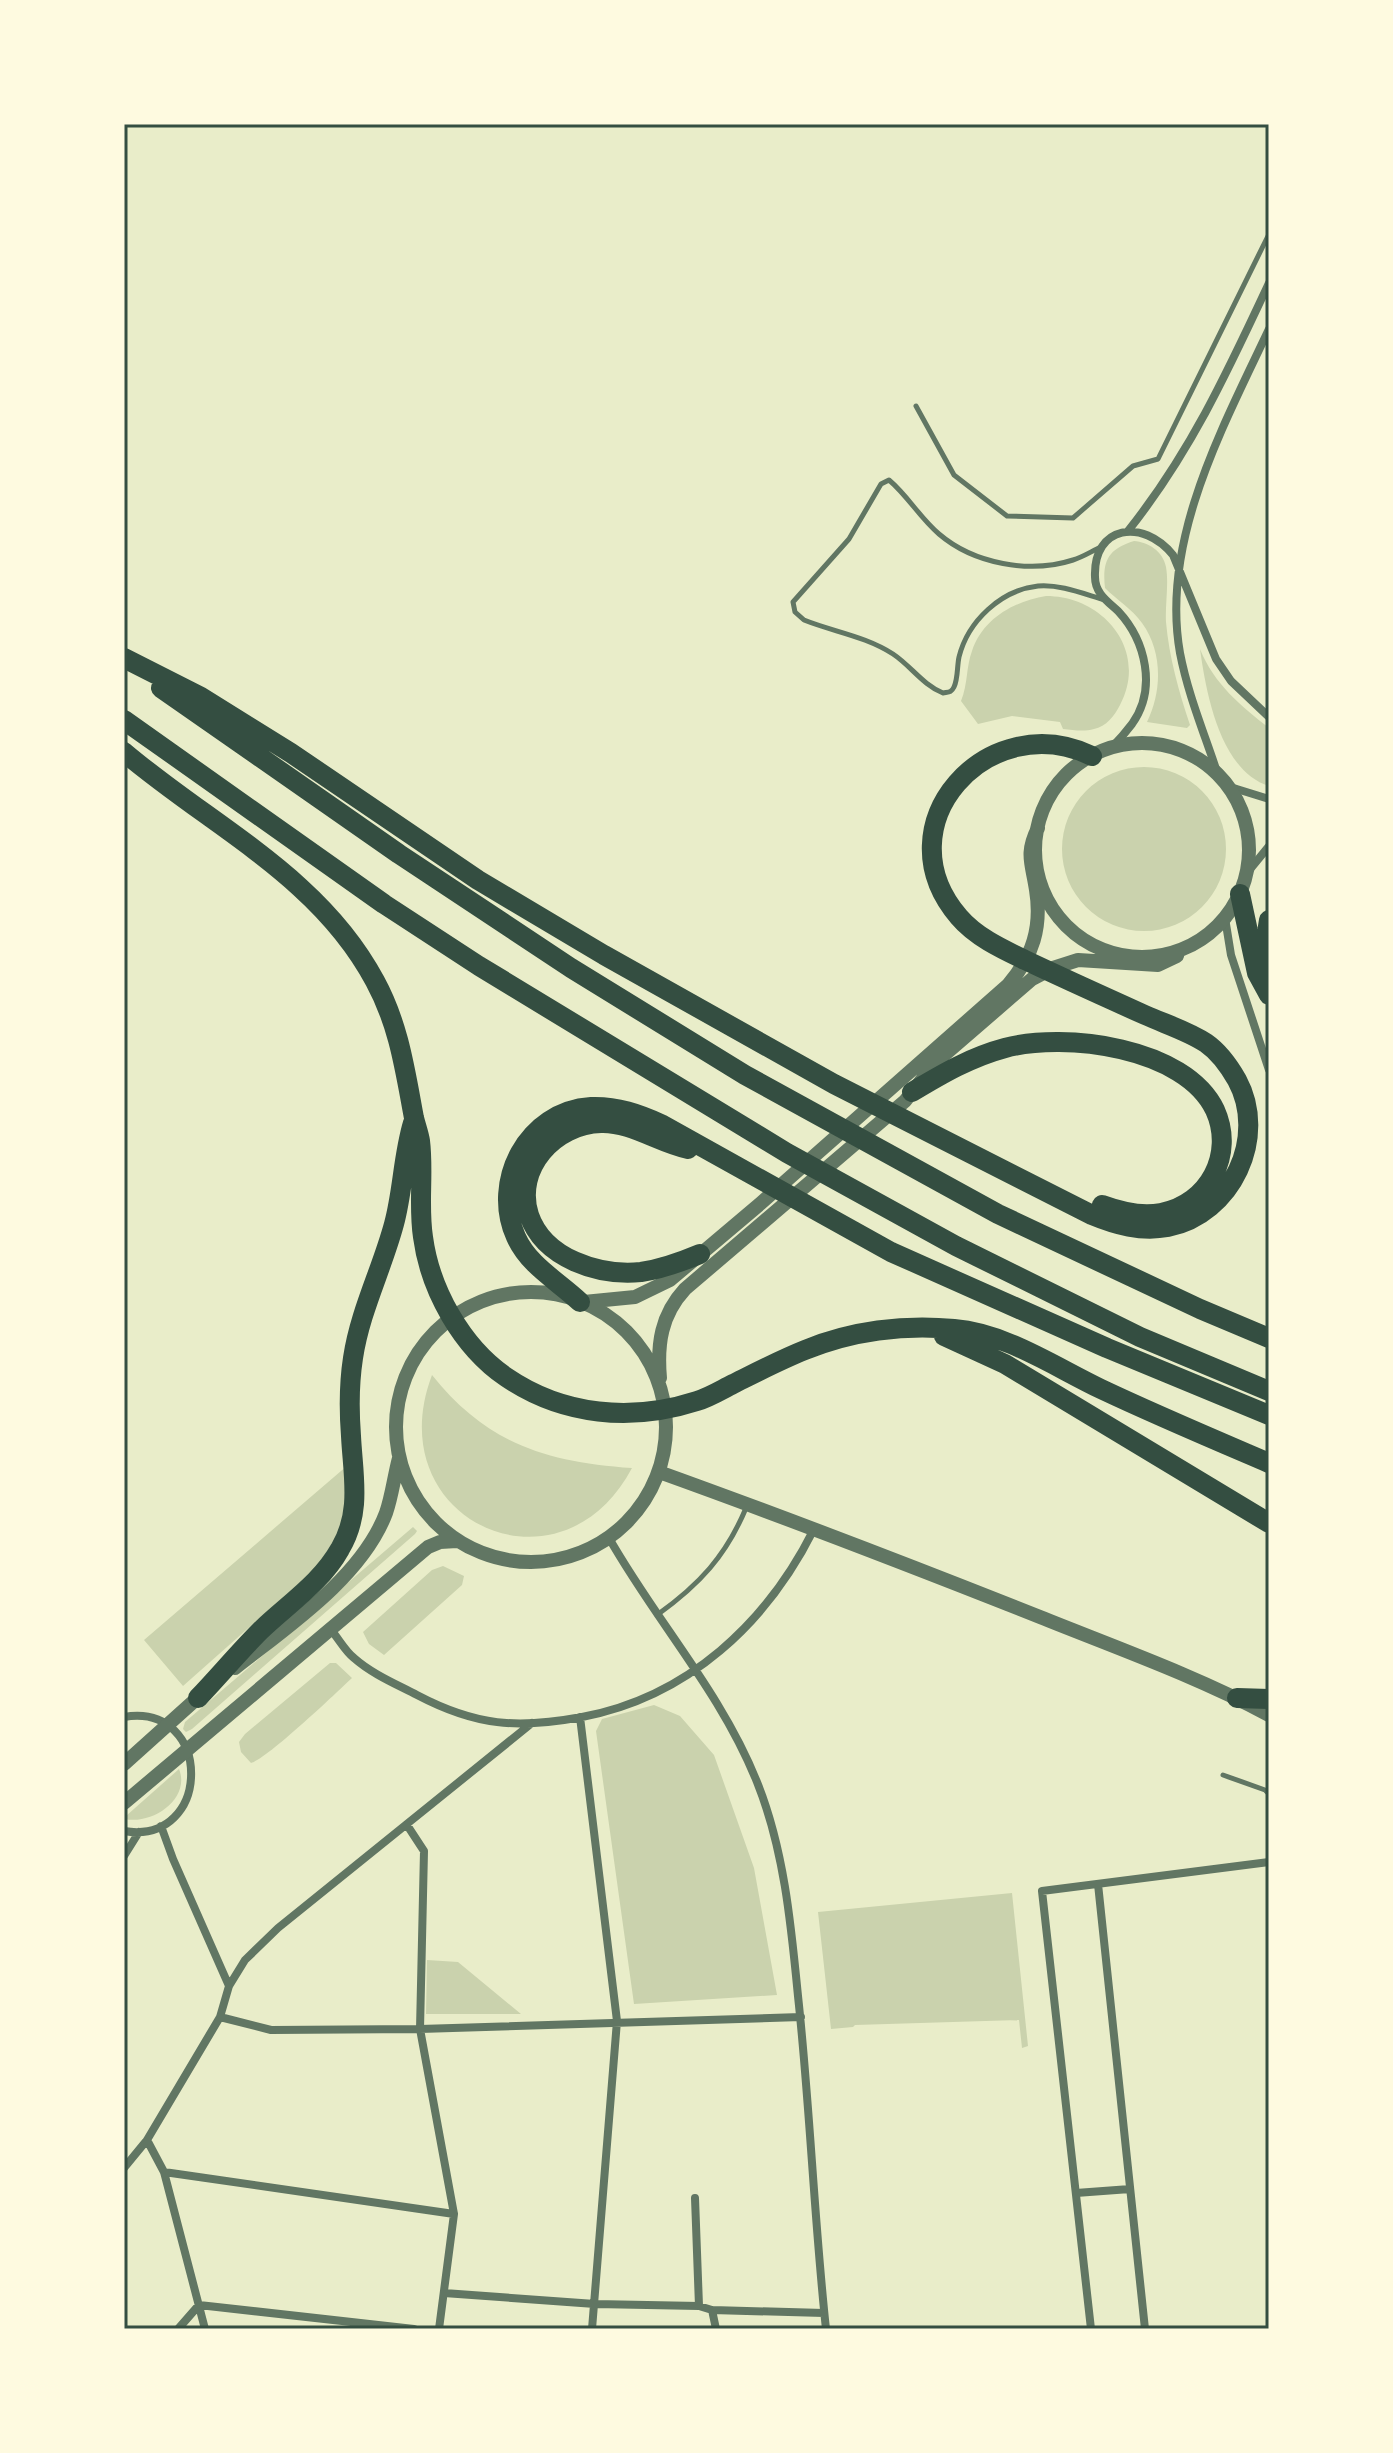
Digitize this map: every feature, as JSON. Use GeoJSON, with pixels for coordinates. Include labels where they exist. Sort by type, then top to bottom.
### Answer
{"type":"FeatureCollection","features":[{"type":"Feature","properties":{"kind":"highway"},"geometry":{"type":"LineString","coordinates":[[124,660],[201,697],[304,762],[478,880],[834,1084],[992,1166],[1112,1223],[1146,1229],[1171,1226],[1200,1214],[1223,1195],[1241,1165],[1248,1133],[1244,1099],[1238,1083],[1218,1053],[1186,1033],[980,936],[951,907],[937,880],[932,846],[937,818],[949,793],[970,769],[996,753],[1026,745],[1047,743],[1071,746],[1092,756]]}},
{"type":"Feature","properties":{"kind":"highway"},"geometry":{"type":"LineString","coordinates":[[124,660],[399,854],[544,951],[733,1067],[998,1214],[1269,1338]]}},
{"type":"Feature","properties":{"kind":"highway"},"geometry":{"type":"LineString","coordinates":[[124,720],[384,904],[479,966],[787,1153],[956,1246],[1140,1337],[1269,1391]]}},
{"type":"Feature","properties":{"kind":"highway"},"geometry":{"type":"LineString","coordinates":[[124,752],[294,880],[338,926],[364,961],[388,1010],[403,1057],[420,1142],[423,1237],[431,1273],[459,1330],[492,1366],[528,1390],[552,1402],[602,1413],[646,1413],[696,1402],[785,1359],[829,1342],[896,1328],[956,1329],[1008,1344],[1269,1463]]}},
{"type":"Feature","properties":{"kind":"highway"},"geometry":{"type":"LineString","coordinates":[[1240,894],[1257,973],[1269,995]]}},
{"type":"Feature","properties":{"kind":"highway"},"geometry":{"type":"LineString","coordinates":[[1269,920],[1265,945],[1269,969]]}},
{"type":"Feature","properties":{"kind":"highway"},"geometry":{"type":"LineString","coordinates":[[834,1084],[866,1092],[1073,1193],[1134,1214],[1160,1214],[1185,1204],[1208,1186],[1219,1164],[1222,1136],[1219,1122],[1199,1088],[1173,1069],[1126,1051],[1064,1042],[1008,1047],[959,1064],[903,1094]]}},
{"type":"Feature","properties":{"kind":"highway"},"geometry":{"type":"LineString","coordinates":[[582,1302],[526,1255],[510,1223],[506,1207],[509,1175],[523,1146],[546,1124],[575,1110],[604,1107],[638,1114],[891,1252],[1107,1348],[1269,1415]]}},
{"type":"Feature","properties":{"kind":"highway"},"geometry":{"type":"LineString","coordinates":[[198,1698],[260,1632],[324,1573],[348,1531],[356,1503],[349,1405],[353,1360],[364,1310],[393,1226],[414,1119]]}},
{"type":"Feature","properties":{"kind":"highway"},"geometry":{"type":"LineString","coordinates":[[700,1254],[669,1266],[639,1272],[618,1272],[577,1262],[556,1251],[541,1235],[529,1215],[527,1188],[529,1175],[543,1149],[566,1130],[578,1126],[615,1124],[674,1146],[710,1152]]}},
{"type":"Feature","properties":{"kind":"highway"},"geometry":{"type":"LineString","coordinates":[[926,1328],[1005,1364],[1269,1523]]}},
{"type":"Feature","properties":{"kind":"highway"},"geometry":{"type":"LineString","coordinates":[[1238,1504],[1250,1524],[1269,1537]]}},
{"type":"Feature","properties":{"kind":"highway"},"geometry":{"type":"LineString","coordinates":[[1237,1698],[1269,1699]]}},
{"type":"Feature","properties":{"kind":"street"},"geometry":{"type":"LineString","coordinates":[[1128,531],[1152,501],[1199,429],[1269,283]]}},
{"type":"Feature","properties":{"kind":"street"},"geometry":{"type":"LineString","coordinates":[[1038,828],[1039,876],[1051,906],[1085,940],[1115,953],[1147,957],[1178,951],[1204,938],[1225,918],[1240,894],[1247,873],[1249,845],[1244,818],[1223,780],[1185,677],[1176,613],[1179,568],[1200,486],[1217,440],[1269,329]]}},
{"type":"Feature","properties":{"kind":"street"},"geometry":{"type":"LineString","coordinates":[[1112,747],[1137,715],[1147,672],[1128,623],[1097,590],[1094,580],[1097,555],[1102,546],[1119,533],[1128,531],[1141,531],[1153,536],[1173,555],[1216,659],[1241,691],[1269,717]]}},
{"type":"Feature","properties":{"kind":"street"},"geometry":{"type":"LineString","coordinates":[[661,1392],[649,1362],[632,1338],[602,1312],[554,1294],[522,1292],[491,1297],[462,1310],[437,1328],[417,1352],[403,1381],[396,1411],[399,1458],[411,1491],[437,1525],[458,1541],[490,1556],[525,1563],[543,1562],[578,1554],[609,1538],[633,1516],[659,1472],[666,1428],[661,1392],[660,1334],[665,1317],[685,1289],[780,1209],[903,1094],[994,1005],[1017,975],[1031,953],[1039,916],[1028,851],[1048,799],[1057,786],[1078,764],[1092,756],[1112,747],[1141,743],[1169,746],[1187,753],[1223,780],[1269,799]]}},
{"type":"Feature","properties":{"kind":"street"},"geometry":{"type":"LineString","coordinates":[[1247,873],[1269,846]]}},
{"type":"Feature","properties":{"kind":"street"},"geometry":{"type":"LineString","coordinates":[[1225,918],[1231,955],[1269,1070]]}},
{"type":"Feature","properties":{"kind":"street"},"geometry":{"type":"LineString","coordinates":[[994,1005],[1032,979],[1065,963],[1092,959],[1158,965],[1169,962],[1178,951]]}},
{"type":"Feature","properties":{"kind":"street"},"geometry":{"type":"LineString","coordinates":[[582,1302],[622,1300],[647,1293],[670,1280],[761,1203],[903,1094]]}},
{"type":"Feature","properties":{"kind":"street"},"geometry":{"type":"LineString","coordinates":[[124,1764],[351,1571],[385,1514],[399,1458]]}},
{"type":"Feature","properties":{"kind":"street"},"geometry":{"type":"LineString","coordinates":[[659,1472],[814,1528],[1237,1698],[1269,1715]]}},
{"type":"Feature","properties":{"kind":"street"},"geometry":{"type":"LineString","coordinates":[[331,1630],[354,1658],[439,1707],[498,1724],[558,1722],[606,1713],[672,1687],[740,1634],[786,1579],[814,1528]]}},
{"type":"Feature","properties":{"kind":"street"},"geometry":{"type":"LineString","coordinates":[[609,1538],[634,1583],[696,1670],[736,1735],[772,1828],[785,1886],[801,2017],[826,2329]]}},
{"type":"Feature","properties":{"kind":"street"},"geometry":{"type":"LineString","coordinates":[[124,1803],[428,1547],[440,1542],[458,1541]]}},
{"type":"Feature","properties":{"kind":"street"},"geometry":{"type":"LineString","coordinates":[[124,1717],[142,1716],[168,1726],[187,1748],[192,1768],[189,1795],[175,1816],[161,1826],[139,1832],[124,1831]]}},
{"type":"Feature","properties":{"kind":"street"},"geometry":{"type":"LineString","coordinates":[[580,1717],[617,2021],[592,2329]]}},
{"type":"Feature","properties":{"kind":"street"},"geometry":{"type":"LineString","coordinates":[[124,2168],[147,2140],[220,2017],[229,1986],[245,1960],[278,1928],[532,1723]]}},
{"type":"Feature","properties":{"kind":"street"},"geometry":{"type":"LineString","coordinates":[[407,1825],[424,1851],[420,2029],[454,2214],[439,2329]]}},
{"type":"Feature","properties":{"kind":"street"},"geometry":{"type":"LineString","coordinates":[[161,1826],[229,1986]]}},
{"type":"Feature","properties":{"kind":"street"},"geometry":{"type":"LineString","coordinates":[[124,1856],[139,1832]]}},
{"type":"Feature","properties":{"kind":"street"},"geometry":{"type":"LineString","coordinates":[[1091,2329],[1042,1891],[1269,1862]]}},
{"type":"Feature","properties":{"kind":"street"},"geometry":{"type":"LineString","coordinates":[[1098,1884],[1145,2329]]}},
{"type":"Feature","properties":{"kind":"street"},"geometry":{"type":"LineString","coordinates":[[220,2017],[271,2030],[420,2029],[801,2017]]}},
{"type":"Feature","properties":{"kind":"street"},"geometry":{"type":"LineString","coordinates":[[147,2140],[164,2172],[205,2329]]}},
{"type":"Feature","properties":{"kind":"street"},"geometry":{"type":"LineString","coordinates":[[164,2172],[454,2214]]}},
{"type":"Feature","properties":{"kind":"street"},"geometry":{"type":"LineString","coordinates":[[1076,2193],[1130,2189]]}},
{"type":"Feature","properties":{"kind":"street"},"geometry":{"type":"LineString","coordinates":[[695,2198],[699,2306]]}},
{"type":"Feature","properties":{"kind":"street"},"geometry":{"type":"LineString","coordinates":[[444,2293],[595,2304],[824,2313]]}},
{"type":"Feature","properties":{"kind":"street"},"geometry":{"type":"LineString","coordinates":[[178,2329],[199,2305]]}},
{"type":"Feature","properties":{"kind":"street"},"geometry":{"type":"LineString","coordinates":[[199,2305],[414,2329]]}},
{"type":"Feature","properties":{"kind":"street"},"geometry":{"type":"LineString","coordinates":[[712,2310],[716,2329]]}},
{"type":"Feature","properties":{"kind":"lane"},"geometry":{"type":"LineString","coordinates":[[916,406],[954,475],[1007,516],[1073,518],[1133,466],[1158,459],[1269,234]]}},
{"type":"Feature","properties":{"kind":"lane"},"geometry":{"type":"LineString","coordinates":[[1102,546],[1073,560],[1050,564],[986,560],[941,536],[889,480],[881,484],[849,539],[793,602],[795,612],[804,620],[875,644],[895,655],[943,693],[954,687],[959,656],[967,635],[981,616],[999,600],[1019,590],[1039,586],[1060,588],[1105,600]]}},
{"type":"Feature","properties":{"kind":"lane"},"geometry":{"type":"LineString","coordinates":[[657,1615],[701,1579],[734,1537],[748,1503]]}},
{"type":"Feature","properties":{"kind":"lane"},"geometry":{"type":"LineString","coordinates":[[1223,1775],[1269,1794]]}},
{"type":"Feature","properties":{"kind":"green space"},"geometry":{"type":"Polygon","coordinates":[[[1134,541],[1154,548],[1162,556],[1166,567],[1167,635],[1190,725],[1187,728],[1147,722],[1158,685],[1154,646],[1138,618],[1105,588],[1109,557],[1118,548],[1134,541]]]}},
{"type":"Feature","properties":{"kind":"green space"},"geometry":{"type":"Polygon","coordinates":[[[1046,596],[1067,598],[1086,605],[1115,630],[1124,646],[1129,665],[1127,685],[1120,705],[1106,723],[1090,730],[1063,729],[1060,722],[1012,716],[978,724],[961,701],[977,639],[1002,613],[1023,602],[1046,596]]]}},
{"type":"Feature","properties":{"kind":"green space"},"geometry":{"type":"Polygon","coordinates":[[[1200,649],[1221,684],[1269,728],[1269,786],[1252,778],[1227,747],[1206,686],[1200,649]]]}},
{"type":"Feature","properties":{"kind":"green space"},"geometry":{"type":"Polygon","coordinates":[[[1144,767],[1175,773],[1202,791],[1220,818],[1226,849],[1220,880],[1202,907],[1175,925],[1144,931],[1113,925],[1086,907],[1068,880],[1062,849],[1068,818],[1086,791],[1113,773],[1144,767]]]}},
{"type":"Feature","properties":{"kind":"green space"},"geometry":{"type":"Polygon","coordinates":[[[432,1375],[474,1418],[521,1445],[573,1461],[632,1468],[600,1509],[563,1531],[523,1537],[484,1527],[452,1504],[430,1470],[422,1426],[432,1375]]]}},
{"type":"Feature","properties":{"kind":"green space"},"geometry":{"type":"Polygon","coordinates":[[[348,1465],[344,1526],[316,1568],[183,1686],[144,1640],[348,1465]]]}},
{"type":"Feature","properties":{"kind":"green space"},"geometry":{"type":"Polygon","coordinates":[[[413,1527],[417,1531],[415,1534],[192,1729],[186,1732],[183,1729],[185,1722],[413,1527]]]}},
{"type":"Feature","properties":{"kind":"green space"},"geometry":{"type":"Polygon","coordinates":[[[443,1566],[464,1576],[462,1585],[384,1655],[369,1644],[363,1632],[432,1570],[443,1566]]]}},
{"type":"Feature","properties":{"kind":"green space"},"geometry":{"type":"Polygon","coordinates":[[[330,1663],[336,1663],[352,1678],[286,1739],[251,1763],[241,1752],[239,1742],[245,1734],[330,1663]]]}},
{"type":"Feature","properties":{"kind":"green space"},"geometry":{"type":"Polygon","coordinates":[[[654,1705],[680,1716],[714,1755],[754,1868],[777,1995],[634,2004],[596,1731],[602,1719],[654,1705]]]}},
{"type":"Feature","properties":{"kind":"green space"},"geometry":{"type":"Polygon","coordinates":[[[179,1769],[179,1790],[167,1808],[147,1818],[125,1819],[126,1816],[179,1769]]]}},
{"type":"Feature","properties":{"kind":"green space"},"geometry":{"type":"Polygon","coordinates":[[[1012,1893],[1028,2046],[1022,2048],[1019,2020],[855,2025],[831,2029],[818,1912],[1012,1893]]]}},
{"type":"Feature","properties":{"kind":"green space"},"geometry":{"type":"Polygon","coordinates":[[[427,1960],[458,1962],[521,2014],[426,2014],[427,1960]]]}}]}
